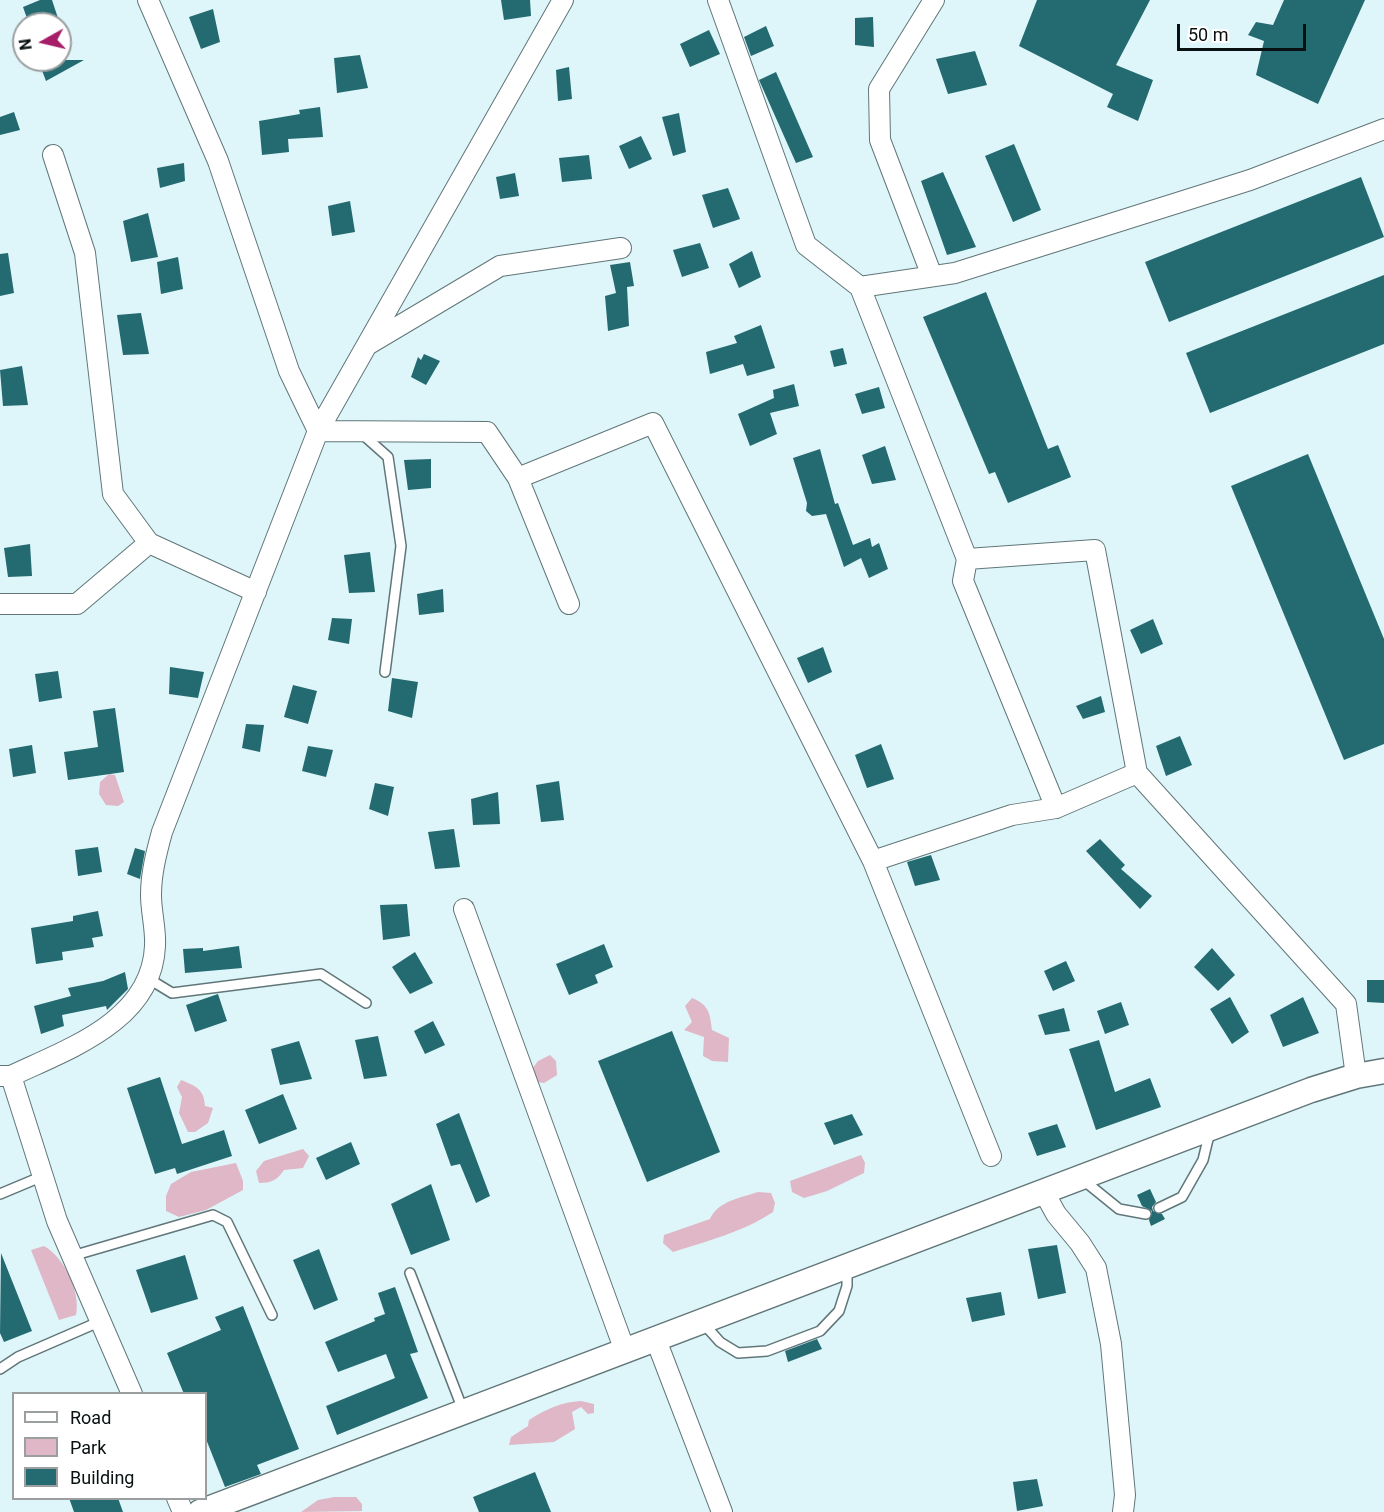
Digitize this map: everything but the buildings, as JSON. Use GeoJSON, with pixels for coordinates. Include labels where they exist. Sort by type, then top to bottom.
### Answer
{"type":"FeatureCollection","features":[{"type":"Feature","properties":{"kind":"street"},"geometry":{"type":"LineString","coordinates":[[148,0],[218,161],[289,371],[318,431]]}},
{"type":"Feature","properties":{"kind":"street"},"geometry":{"type":"LineString","coordinates":[[131,1392],[72,1256],[5,1076],[92,1038],[130,1008],[148,979],[155,946],[151,897],[156,852],[318,431],[563,0]]}},
{"type":"Feature","properties":{"kind":"street"},"geometry":{"type":"LineString","coordinates":[[718,0],[806,245],[860,287],[967,560],[963,581],[1056,808]]}},
{"type":"Feature","properties":{"kind":"street"},"geometry":{"type":"LineString","coordinates":[[932,276],[880,140],[879,89],[934,0]]}},
{"type":"Feature","properties":{"kind":"street"},"geometry":{"type":"LineString","coordinates":[[860,287],[955,273],[1250,180],[1384,129]]}},
{"type":"Feature","properties":{"kind":"street"},"geometry":{"type":"LineString","coordinates":[[53,155],[86,253],[113,494],[149,543],[256,592]]}},
{"type":"Feature","properties":{"kind":"street"},"geometry":{"type":"LineString","coordinates":[[367,345],[500,266],[621,248]]}},
{"type":"Feature","properties":{"kind":"street"},"geometry":{"type":"LineString","coordinates":[[518,478],[653,423],[873,861],[991,1156]]}},
{"type":"Feature","properties":{"kind":"street"},"geometry":{"type":"LineString","coordinates":[[318,431],[487,432],[518,478],[569,604]]}},
{"type":"Feature","properties":{"kind":"street"},"geometry":{"type":"LineString","coordinates":[[0,604],[77,603],[149,543]]}},
{"type":"Feature","properties":{"kind":"street"},"geometry":{"type":"LineString","coordinates":[[967,560],[1095,550],[1137,773],[1346,1004],[1356,1076]]}},
{"type":"Feature","properties":{"kind":"street"},"geometry":{"type":"LineString","coordinates":[[873,861],[1012,815],[1056,808],[1137,773]]}},
{"type":"Feature","properties":{"kind":"street"},"geometry":{"type":"LineString","coordinates":[[464,909],[626,1351]]}},
{"type":"Feature","properties":{"kind":"street"},"geometry":{"type":"LineString","coordinates":[[200,1512],[1210,1128],[1356,1076],[1384,1071]]}},
{"type":"Feature","properties":{"kind":"street"},"geometry":{"type":"LineString","coordinates":[[1044,1192],[1056,1214],[1080,1243],[1096,1268],[1111,1344],[1125,1495],[1124,1512]]}},
{"type":"Feature","properties":{"kind":"street"},"geometry":{"type":"LineString","coordinates":[[656,1340],[722,1512]]}},
{"type":"Feature","properties":{"kind":"lane"},"geometry":{"type":"LineString","coordinates":[[318,431],[359,432],[388,457],[400,546],[385,672]]}},
{"type":"Feature","properties":{"kind":"lane"},"geometry":{"type":"LineString","coordinates":[[148,979],[172,993],[321,974],[366,1003]]}},
{"type":"Feature","properties":{"kind":"lane"},"geometry":{"type":"LineString","coordinates":[[1159,1208],[1182,1197],[1203,1160],[1210,1128]]}},
{"type":"Feature","properties":{"kind":"lane"},"geometry":{"type":"LineString","coordinates":[[0,1194],[43,1176]]}},
{"type":"Feature","properties":{"kind":"lane"},"geometry":{"type":"LineString","coordinates":[[1081,1178],[1119,1209],[1146,1214]]}},
{"type":"Feature","properties":{"kind":"lane"},"geometry":{"type":"LineString","coordinates":[[72,1256],[213,1215],[227,1222],[272,1315]]}},
{"type":"Feature","properties":{"kind":"lane"},"geometry":{"type":"LineString","coordinates":[[702,1322],[720,1342],[738,1353],[767,1351],[820,1331],[838,1311],[847,1286],[847,1267]]}},
{"type":"Feature","properties":{"kind":"lane"},"geometry":{"type":"LineString","coordinates":[[410,1273],[464,1412]]}},
{"type":"Feature","properties":{"kind":"lane"},"geometry":{"type":"LineString","coordinates":[[0,1369],[18,1357],[101,1322]]}},
{"type":"Feature","properties":{"kind":"green space"},"geometry":{"type":"Polygon","coordinates":[[[109,774],[115,775],[124,802],[118,806],[106,805],[99,794],[100,782],[109,774]]]}},
{"type":"Feature","properties":{"kind":"green space"},"geometry":{"type":"Polygon","coordinates":[[[692,998],[708,1010],[712,1030],[729,1038],[728,1062],[712,1061],[703,1056],[704,1037],[684,1030],[692,1022],[685,1006],[692,998]]]}},
{"type":"Feature","properties":{"kind":"green space"},"geometry":{"type":"Polygon","coordinates":[[[550,1055],[556,1061],[557,1075],[544,1083],[537,1082],[532,1069],[538,1061],[550,1055]]]}},
{"type":"Feature","properties":{"kind":"green space"},"geometry":{"type":"Polygon","coordinates":[[[181,1080],[198,1089],[203,1096],[205,1106],[213,1108],[208,1123],[195,1132],[188,1132],[179,1113],[182,1097],[177,1087],[181,1080]]]}},
{"type":"Feature","properties":{"kind":"green space"},"geometry":{"type":"Polygon","coordinates":[[[303,1149],[309,1156],[303,1168],[284,1170],[274,1180],[259,1183],[256,1171],[264,1161],[303,1149]]]}},
{"type":"Feature","properties":{"kind":"green space"},"geometry":{"type":"Polygon","coordinates":[[[861,1155],[865,1163],[864,1173],[827,1191],[804,1198],[792,1192],[790,1181],[861,1155]]]}},
{"type":"Feature","properties":{"kind":"green space"},"geometry":{"type":"Polygon","coordinates":[[[236,1163],[243,1181],[243,1190],[206,1210],[179,1217],[166,1211],[166,1196],[171,1184],[191,1172],[236,1163]]]}},
{"type":"Feature","properties":{"kind":"green space"},"geometry":{"type":"Polygon","coordinates":[[[758,1192],[771,1193],[775,1203],[773,1212],[750,1225],[673,1252],[663,1243],[664,1235],[710,1219],[724,1204],[758,1192]]]}},
{"type":"Feature","properties":{"kind":"green space"},"geometry":{"type":"Polygon","coordinates":[[[44,1246],[58,1258],[69,1276],[76,1296],[76,1315],[59,1320],[31,1250],[44,1246]]]}},
{"type":"Feature","properties":{"kind":"green space"},"geometry":{"type":"Polygon","coordinates":[[[581,1401],[594,1404],[594,1413],[588,1414],[581,1407],[572,1412],[575,1429],[554,1442],[509,1445],[511,1437],[528,1426],[529,1420],[535,1416],[548,1409],[581,1401]]]}},
{"type":"Feature","properties":{"kind":"green space"},"geometry":{"type":"Polygon","coordinates":[[[356,1497],[362,1504],[362,1511],[301,1512],[318,1500],[356,1497]]]}}]}
